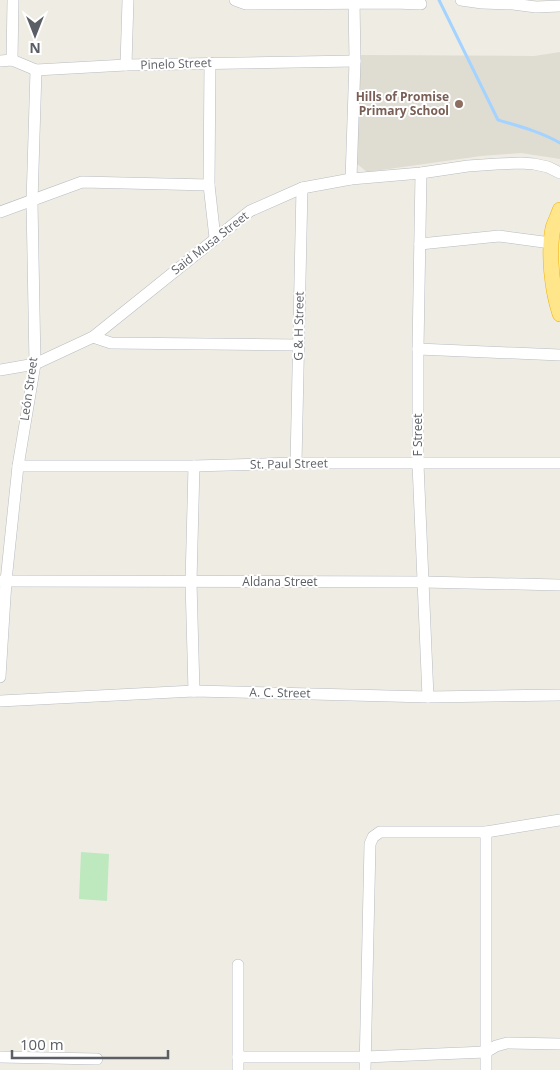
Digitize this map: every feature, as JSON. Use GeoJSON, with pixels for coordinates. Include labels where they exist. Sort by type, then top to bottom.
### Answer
{"type":"FeatureCollection","features":[{"type":"Feature","properties":{"kind":"highway"},"geometry":{"type":"LineString","coordinates":[[560,210],[553,228],[551,242],[554,290],[560,314]]}},
{"type":"Feature","properties":{"kind":"street"},"geometry":{"type":"LineString","coordinates":[[12,60],[13,0]]}},
{"type":"Feature","properties":{"kind":"street"},"geometry":{"type":"LineString","coordinates":[[126,65],[128,0]]}},
{"type":"Feature","properties":{"kind":"street"},"geometry":{"type":"LineString","coordinates":[[235,0],[246,4],[354,2],[420,4]]}},
{"type":"Feature","properties":{"kind":"street"},"geometry":{"type":"LineString","coordinates":[[461,0],[536,7],[560,6]]}},
{"type":"Feature","properties":{"kind":"street"},"geometry":{"type":"LineString","coordinates":[[351,179],[355,61],[354,2]]}},
{"type":"Feature","properties":{"kind":"street","name":"Pinelo Street"},"geometry":{"type":"LineString","coordinates":[[0,61],[12,60],[36,70],[126,65],[355,61]]}},
{"type":"Feature","properties":{"kind":"street"},"geometry":{"type":"LineString","coordinates":[[210,63],[209,185],[215,238]]}},
{"type":"Feature","properties":{"kind":"street","name":"León Street"},"geometry":{"type":"LineString","coordinates":[[0,677],[3,581],[18,466],[35,364],[32,202],[36,70]]}},
{"type":"Feature","properties":{"kind":"street","name":"Said Musa Street"},"geometry":{"type":"LineString","coordinates":[[0,370],[35,364],[93,337],[250,211],[302,188],[351,179],[421,173],[468,166],[520,163],[548,167],[560,173]]}},
{"type":"Feature","properties":{"kind":"street","name":"F Street"},"geometry":{"type":"LineString","coordinates":[[421,173],[418,464],[428,697]]}},
{"type":"Feature","properties":{"kind":"street"},"geometry":{"type":"LineString","coordinates":[[0,212],[32,202],[82,182],[209,185]]}},
{"type":"Feature","properties":{"kind":"street","name":"G & H Street"},"geometry":{"type":"LineString","coordinates":[[296,463],[302,188]]}},
{"type":"Feature","properties":{"kind":"street"},"geometry":{"type":"LineString","coordinates":[[420,244],[499,236],[551,242]]}},
{"type":"Feature","properties":{"kind":"street"},"geometry":{"type":"LineString","coordinates":[[93,337],[112,343],[299,345]]}},
{"type":"Feature","properties":{"kind":"street"},"geometry":{"type":"LineString","coordinates":[[418,349],[560,355]]}},
{"type":"Feature","properties":{"kind":"street","name":"St. Paul Street"},"geometry":{"type":"LineString","coordinates":[[18,466],[560,463]]}},
{"type":"Feature","properties":{"kind":"street"},"geometry":{"type":"LineString","coordinates":[[194,466],[191,582],[194,691]]}},
{"type":"Feature","properties":{"kind":"street","name":"Aldana Street"},"geometry":{"type":"LineString","coordinates":[[3,581],[560,584]]}},
{"type":"Feature","properties":{"kind":"street","name":"A. C. Street"},"geometry":{"type":"LineString","coordinates":[[0,701],[194,691],[428,697],[560,695]]}},
{"type":"Feature","properties":{"kind":"street"},"geometry":{"type":"LineString","coordinates":[[365,1070],[370,844],[373,837],[380,832],[486,832],[560,820]]}},
{"type":"Feature","properties":{"kind":"street"},"geometry":{"type":"LineString","coordinates":[[486,832],[486,1070]]}},
{"type":"Feature","properties":{"kind":"street"},"geometry":{"type":"LineString","coordinates":[[238,965],[238,1070]]}},
{"type":"Feature","properties":{"kind":"street"},"geometry":{"type":"LineString","coordinates":[[238,1057],[365,1057],[486,1052],[496,1046],[507,1043],[560,1044]]}},
{"type":"Feature","properties":{"kind":"street"},"geometry":{"type":"LineString","coordinates":[[0,1058],[97,1059]]}},
{"type":"Feature","properties":{"kind":"shaded area","name":"Hills of Promise Primary School"},"geometry":{"type":"Polygon","coordinates":[[[560,52],[560,159],[521,153],[481,156],[367,172],[356,163],[358,55],[534,56],[560,52]]]}},
{"type":"Feature","properties":{"kind":"green space"},"geometry":{"type":"Polygon","coordinates":[[[81,852],[109,854],[107,901],[79,899],[81,852]]]}},
{"type":"Feature","properties":{"kind":"waterway"},"geometry":{"type":"LineString","coordinates":[[439,0],[498,120],[538,132],[560,143]]}},
{"type":"Feature","properties":{"kind":"place","name":"Hills of Promise Primary School"},"geometry":{"type":"Point","coordinates":[459,104]}}]}
